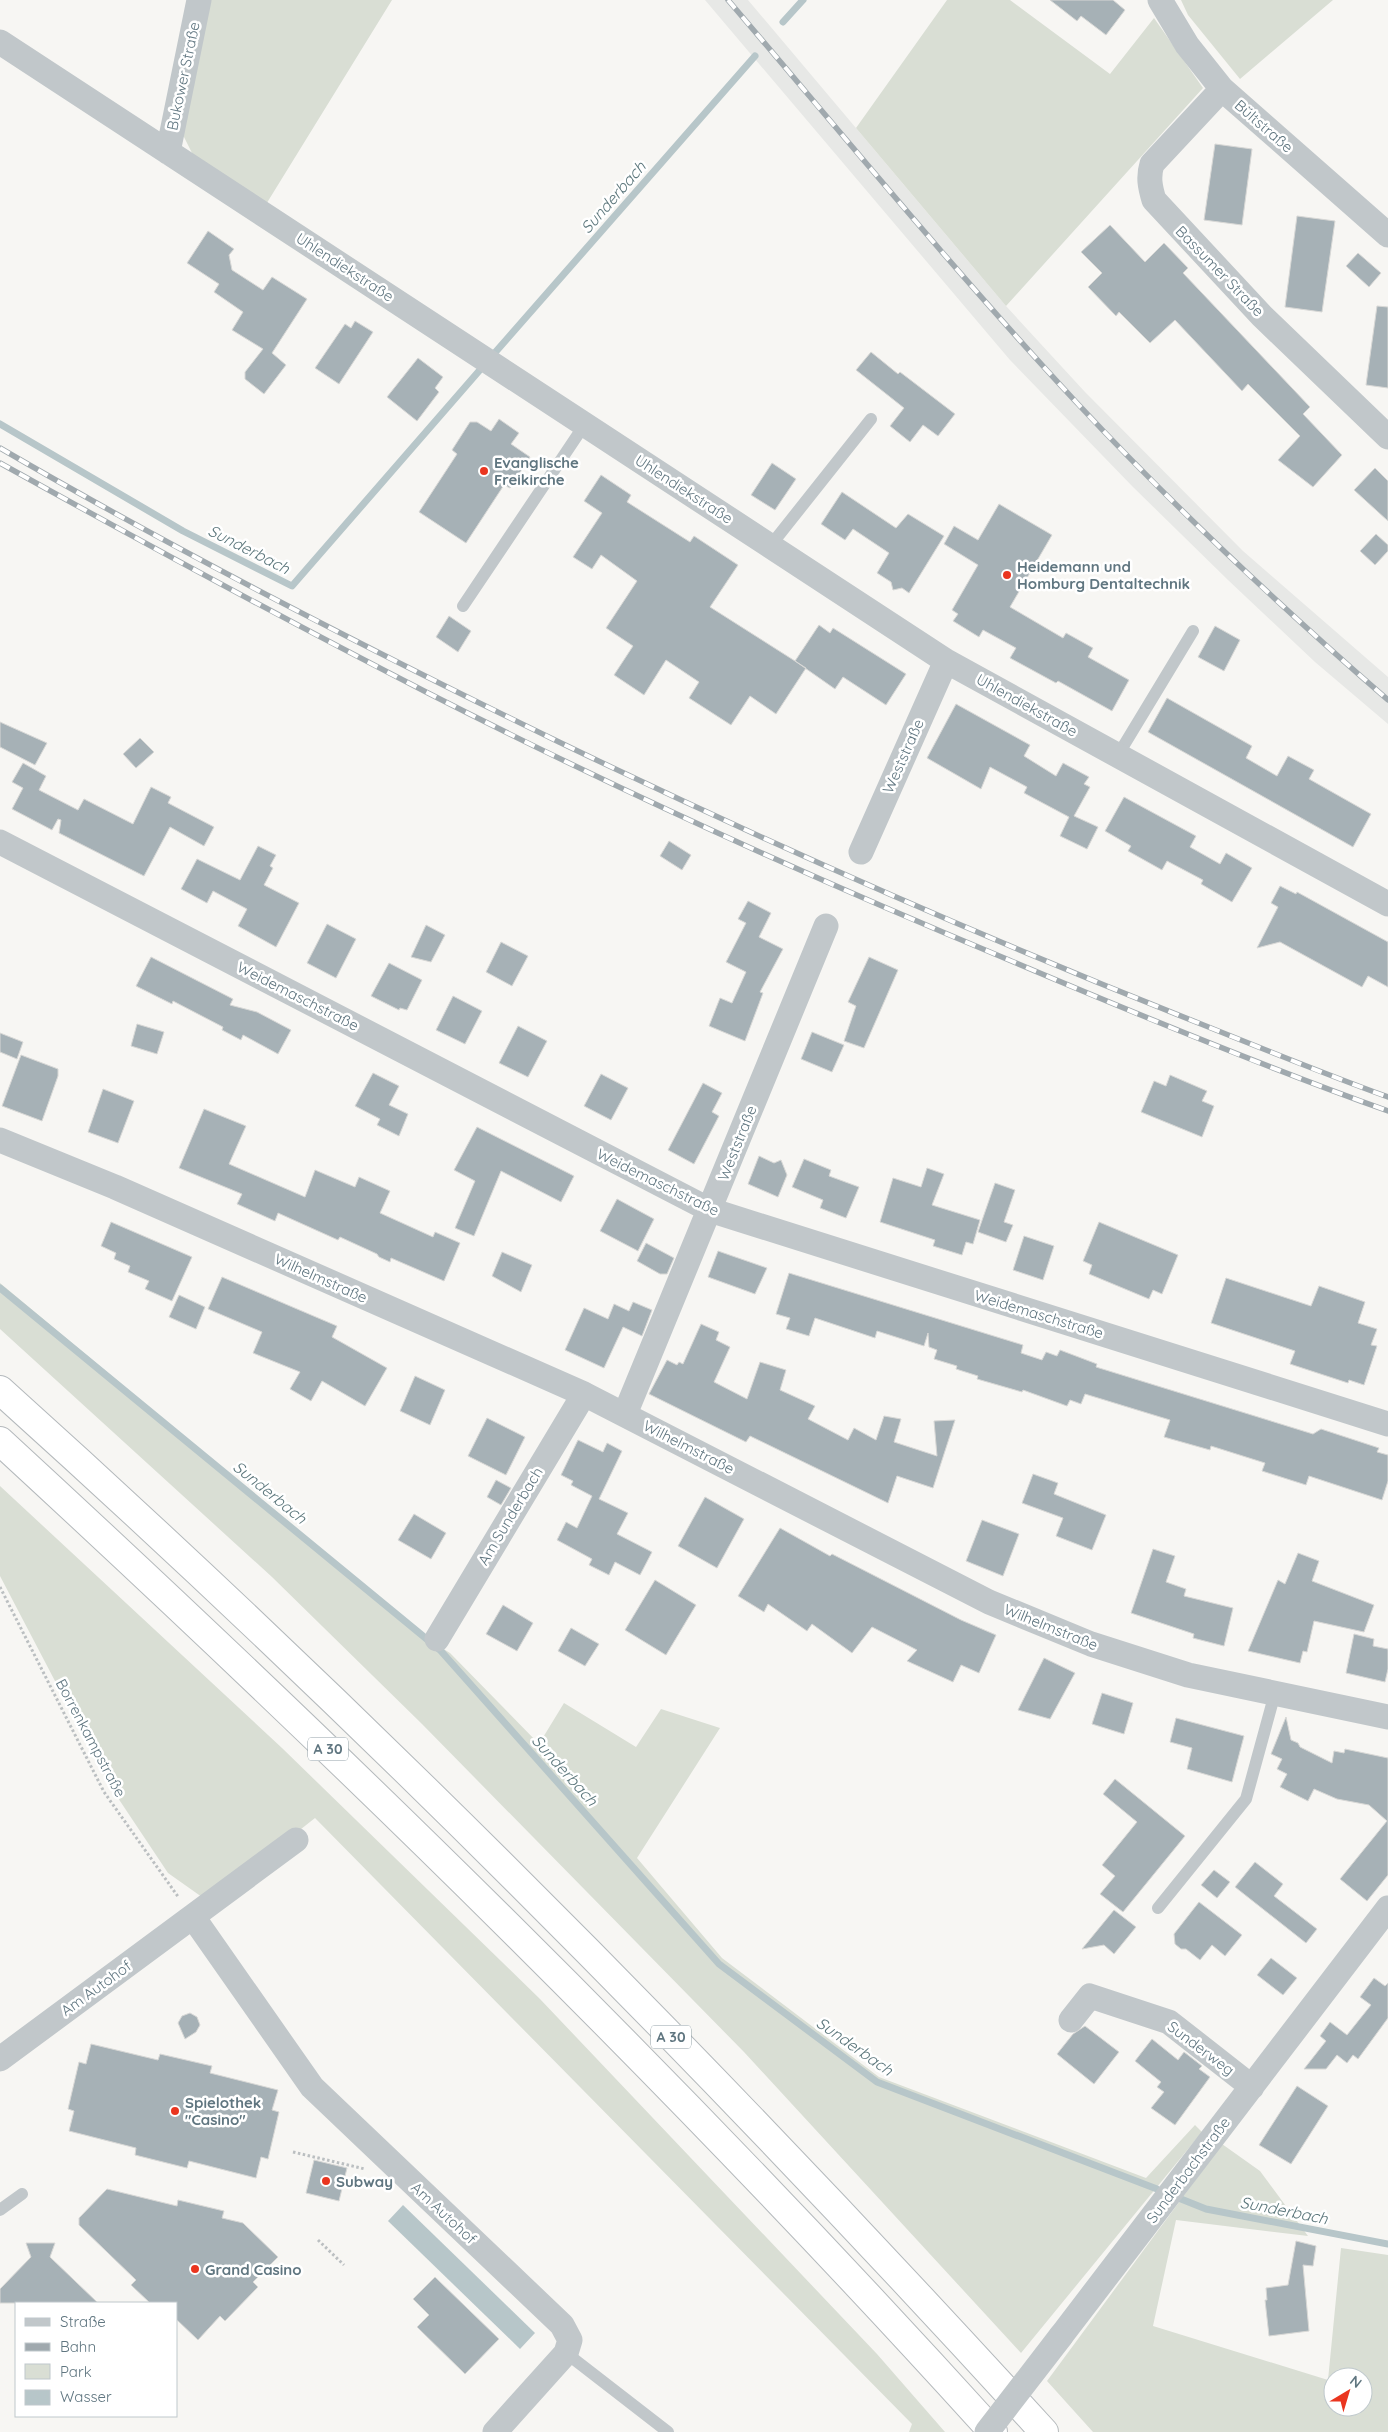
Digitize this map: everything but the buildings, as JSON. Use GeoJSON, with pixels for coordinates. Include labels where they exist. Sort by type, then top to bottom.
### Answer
{"type":"FeatureCollection","features":[{"type":"Feature","properties":{"kind":"highway","name":"A 30"},"geometry":{"type":"LineString","coordinates":[[0,1390],[125,1502],[285,1654],[517,1881],[755,2122],[1044,2432]]}},
{"type":"Feature","properties":{"kind":"highway","name":"A 30"},"geometry":{"type":"LineString","coordinates":[[0,1441],[257,1680],[491,1908],[732,2153],[993,2432]]}},
{"type":"Feature","properties":{"kind":"street","name":"Bukower Straße"},"geometry":{"type":"LineString","coordinates":[[168,152],[199,0]]}},
{"type":"Feature","properties":{"kind":"street","name":"Bültstraße"},"geometry":{"type":"LineString","coordinates":[[1160,0],[1187,45],[1222,89],[1388,235]]}},
{"type":"Feature","properties":{"kind":"street","name":"Uhlendiekstraße"},"geometry":{"type":"LineString","coordinates":[[0,42],[946,661],[1388,904]]}},
{"type":"Feature","properties":{"kind":"street","name":"Bassumer Straße"},"geometry":{"type":"LineString","coordinates":[[1222,89],[1152,164],[1150,185],[1154,200],[1262,316],[1388,436]]}},
{"type":"Feature","properties":{"kind":"street","name":"Weststraße"},"geometry":{"type":"LineString","coordinates":[[861,852],[946,661]]}},
{"type":"Feature","properties":{"kind":"street","name":"Weidemaschstraße"},"geometry":{"type":"LineString","coordinates":[[0,842],[710,1210],[1388,1424]]}},
{"type":"Feature","properties":{"kind":"street","name":"Weststraße"},"geometry":{"type":"LineString","coordinates":[[625,1414],[826,926]]}},
{"type":"Feature","properties":{"kind":"street","name":"Wilhelmstraße"},"geometry":{"type":"LineString","coordinates":[[0,1140],[115,1187],[584,1394],[989,1602],[1091,1644],[1188,1674],[1388,1718]]}},
{"type":"Feature","properties":{"kind":"street","name":"Am Sunderbach"},"geometry":{"type":"LineString","coordinates":[[437,1639],[584,1394]]}},
{"type":"Feature","properties":{"kind":"street","name":"Am Autohof"},"geometry":{"type":"LineString","coordinates":[[0,2059],[296,1840]]}},
{"type":"Feature","properties":{"kind":"street","name":"Sunderbachstraße"},"geometry":{"type":"LineString","coordinates":[[987,2432],[1388,1908]]}},
{"type":"Feature","properties":{"kind":"street","name":"Am Autohof"},"geometry":{"type":"LineString","coordinates":[[193,1917],[312,2087],[562,2325],[570,2340],[566,2353]]}},
{"type":"Feature","properties":{"kind":"street","name":"Sunderweg"},"geometry":{"type":"LineString","coordinates":[[1071,2020],[1090,1996],[1169,2022],[1252,2087]]}},
{"type":"Feature","properties":{"kind":"street"},"geometry":{"type":"LineString","coordinates":[[498,2431],[566,2353]]}},
{"type":"Feature","properties":{"kind":"lane"},"geometry":{"type":"LineString","coordinates":[[771,545],[871,419]]}},
{"type":"Feature","properties":{"kind":"lane"},"geometry":{"type":"LineString","coordinates":[[463,606],[585,424]]}},
{"type":"Feature","properties":{"kind":"lane"},"geometry":{"type":"LineString","coordinates":[[1118,755],[1193,631]]}},
{"type":"Feature","properties":{"kind":"lane"},"geometry":{"type":"LineString","coordinates":[[1158,1908],[1246,1800],[1275,1694]]}},
{"type":"Feature","properties":{"kind":"lane"},"geometry":{"type":"LineString","coordinates":[[0,2210],[22,2194]]}},
{"type":"Feature","properties":{"kind":"lane"},"geometry":{"type":"LineString","coordinates":[[566,2353],[668,2432]]}},
{"type":"Feature","properties":{"kind":"path","name":"Borrenkampstraße"},"geometry":{"type":"LineString","coordinates":[[0,1587],[104,1792],[193,1917]]}},
{"type":"Feature","properties":{"kind":"path"},"geometry":{"type":"LineString","coordinates":[[293,2152],[363,2170],[390,2162]]}},
{"type":"Feature","properties":{"kind":"path"},"geometry":{"type":"LineString","coordinates":[[318,2240],[344,2265]]}},
{"type":"Feature","properties":{"kind":"shaded area"},"geometry":{"type":"Polygon","coordinates":[[[705,0],[748,0],[1006,306],[1085,392],[1243,551],[1388,677],[1388,724],[1315,662],[1228,580],[1133,487],[1010,360],[705,0]]]}},
{"type":"Feature","properties":{"kind":"green space"},"geometry":{"type":"Polygon","coordinates":[[[210,0],[392,0],[265,206],[194,157],[183,135],[210,0]]]}},
{"type":"Feature","properties":{"kind":"green space"},"geometry":{"type":"Polygon","coordinates":[[[947,0],[1010,0],[1110,74],[1154,18],[1203,88],[1006,306],[856,128],[947,0]]]}},
{"type":"Feature","properties":{"kind":"green space"},"geometry":{"type":"Polygon","coordinates":[[[1181,0],[1333,0],[1240,79],[1188,15],[1181,0]]]}},
{"type":"Feature","properties":{"kind":"green space"},"geometry":{"type":"Polygon","coordinates":[[[0,1283],[429,1640],[450,1653],[539,1744],[564,1703],[636,1747],[661,1709],[720,1728],[637,1858],[722,1958],[879,2077],[1146,2178],[1195,2125],[1202,2132],[1021,2353],[744,2052],[422,1724],[272,1577],[0,1329],[0,1283]]]}},
{"type":"Feature","properties":{"kind":"green space"},"geometry":{"type":"Polygon","coordinates":[[[0,1486],[282,1748],[540,1999],[877,2354],[945,2432],[909,2432],[912,2424],[315,1818],[209,1902],[168,1873],[110,1786],[0,1576],[0,1486]]]}},
{"type":"Feature","properties":{"kind":"green space"},"geometry":{"type":"Polygon","coordinates":[[[1222,2144],[1260,2171],[1308,2236],[1176,2220],[1153,2326],[1323,2378],[1323,2417],[1373,2417],[1373,2367],[1329,2367],[1341,2248],[1388,2255],[1388,2432],[1093,2432],[1047,2381],[1222,2144]]]}},
{"type":"Feature","properties":{"kind":"water"},"geometry":{"type":"Polygon","coordinates":[[[403,2205],[535,2333],[520,2349],[388,2221],[403,2205]]]}},
{"type":"Feature","properties":{"kind":"waterway","name":"Sunderbach"},"geometry":{"type":"LineString","coordinates":[[783,22],[803,0]]}},
{"type":"Feature","properties":{"kind":"waterway","name":"Sunderbach"},"geometry":{"type":"LineString","coordinates":[[492,356],[755,56]]}},
{"type":"Feature","properties":{"kind":"waterway","name":"Sunderbach"},"geometry":{"type":"LineString","coordinates":[[0,424],[183,531],[292,586],[479,371]]}},
{"type":"Feature","properties":{"kind":"waterway","name":"Sunderbach"},"geometry":{"type":"LineString","coordinates":[[0,1288],[440,1650],[719,1964],[877,2082],[1157,2189]]}},
{"type":"Feature","properties":{"kind":"waterway","name":"Sunderbach"},"geometry":{"type":"LineString","coordinates":[[1176,2197],[1206,2209],[1388,2244]]}},
{"type":"Feature","properties":{"kind":"railway"},"geometry":{"type":"LineString","coordinates":[[728,0],[944,254],[1077,403],[1229,556],[1388,700]]}},
{"type":"Feature","properties":{"kind":"railway"},"geometry":{"type":"LineString","coordinates":[[0,448],[138,526],[277,600],[488,707],[638,780],[958,924],[1271,1052],[1388,1097]]}},
{"type":"Feature","properties":{"kind":"railway"},"geometry":{"type":"LineString","coordinates":[[0,463],[213,580],[374,665],[499,729],[643,798],[862,897],[1056,980],[1245,1057],[1388,1111]]}},
{"type":"Feature","properties":{"kind":"place","name":"Evanglische Freikirche"},"geometry":{"type":"Point","coordinates":[484,471]}},
{"type":"Feature","properties":{"kind":"place","name":"Heidemann und Homburg Dentaltechnik"},"geometry":{"type":"Point","coordinates":[1007,575]}},
{"type":"Feature","properties":{"kind":"place","name":"Spielothek \"Casino\""},"geometry":{"type":"Point","coordinates":[175,2111]}},
{"type":"Feature","properties":{"kind":"place","name":"Subway"},"geometry":{"type":"Point","coordinates":[326,2181]}},
{"type":"Feature","properties":{"kind":"place","name":"Grand Casino"},"geometry":{"type":"Point","coordinates":[195,2269]}}]}
